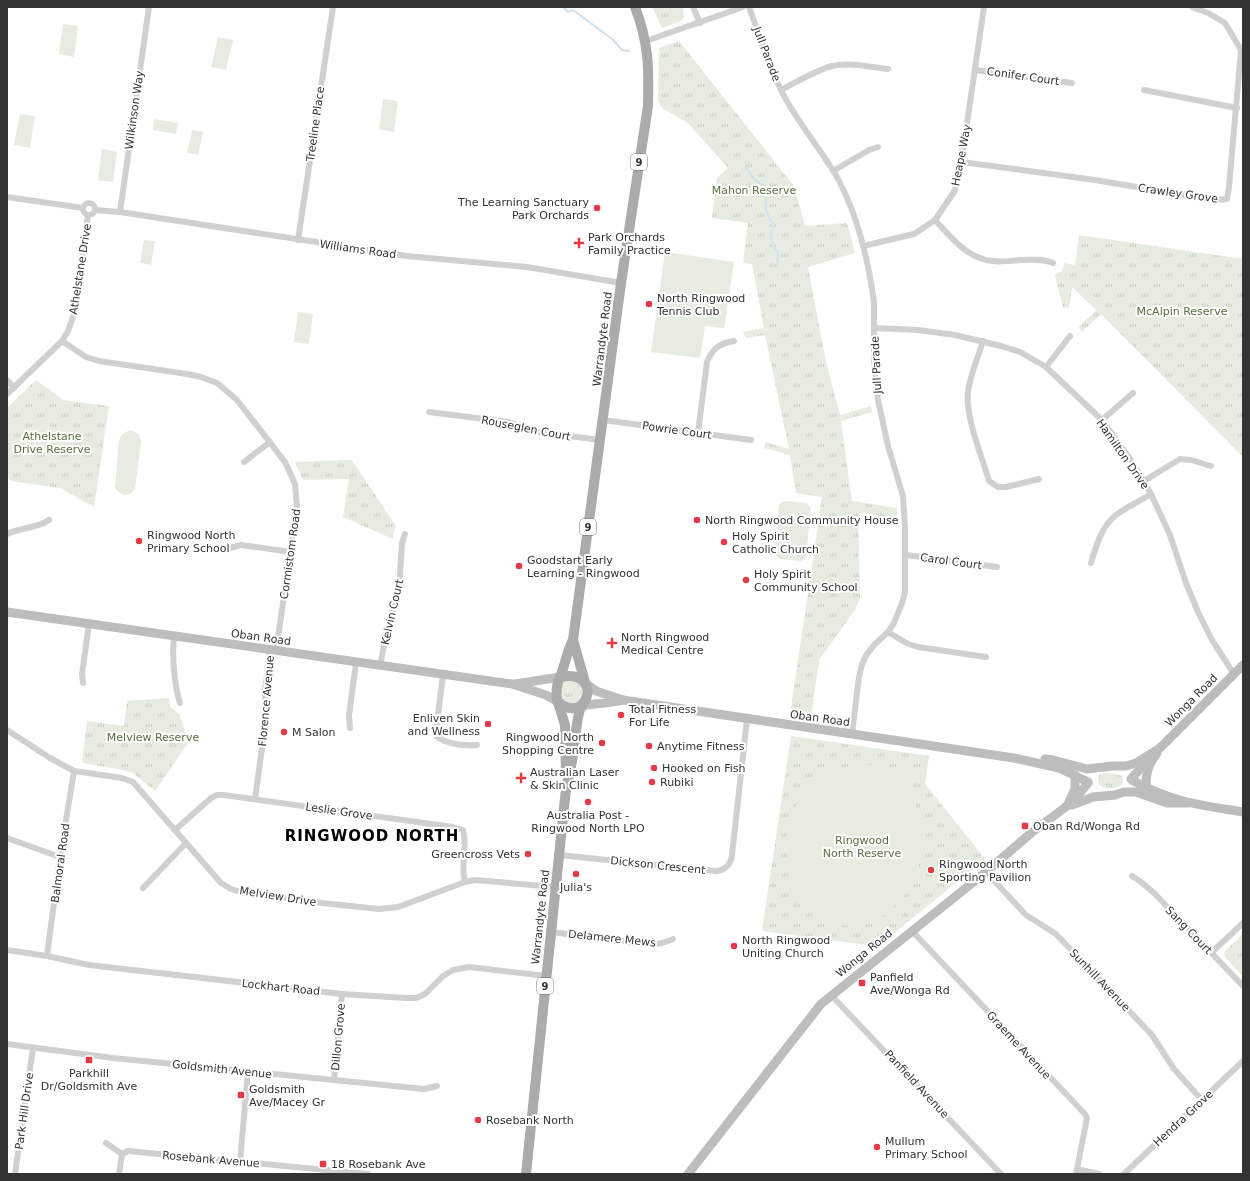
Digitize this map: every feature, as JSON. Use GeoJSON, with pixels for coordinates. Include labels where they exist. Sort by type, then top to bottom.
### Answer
{"type":"FeatureCollection","features":[{"type":"Feature","properties":{"kind":"main road","name":"9"},"geometry":{"type":"LineString","coordinates":[[635,7],[646,41]]}},
{"type":"Feature","properties":{"kind":"main road","name":"Warrandyte Road"},"geometry":{"type":"LineString","coordinates":[[560,677],[565,666],[569,646],[572,640],[621,283],[648,106],[649,77],[646,41]]}},
{"type":"Feature","properties":{"kind":"main road","name":"Oban Road"},"geometry":{"type":"LineString","coordinates":[[7,612],[512,684],[546,695],[557,701]]}},
{"type":"Feature","properties":{"kind":"main road","name":"Warrandyte Road"},"geometry":{"type":"LineString","coordinates":[[572,640],[576,648],[585,683]]}},
{"type":"Feature","properties":{"kind":"main road","name":"Wonga Road"},"geometry":{"type":"LineString","coordinates":[[1158,750],[1243,665]]}},
{"type":"Feature","properties":{"kind":"main road"},"geometry":{"type":"LineString","coordinates":[[560,677],[574,676],[578,677],[585,683]]}},
{"type":"Feature","properties":{"kind":"main road","name":"9"},"geometry":{"type":"LineString","coordinates":[[557,701],[556,692],[560,677]]}},
{"type":"Feature","properties":{"kind":"main road","name":"Oban Road"},"geometry":{"type":"LineString","coordinates":[[512,684],[560,677]]}},
{"type":"Feature","properties":{"kind":"main road","name":"9"},"geometry":{"type":"LineString","coordinates":[[582,706],[588,695],[588,689],[585,683]]}},
{"type":"Feature","properties":{"kind":"main road","name":"Oban Road"},"geometry":{"type":"LineString","coordinates":[[585,683],[596,691],[622,700],[1014,758],[1051,766],[1075,775],[1088,783],[1094,789],[1101,792],[1124,792]]}},
{"type":"Feature","properties":{"kind":"main road","name":"Oban Road"},"geometry":{"type":"LineString","coordinates":[[582,706],[597,703],[611,703],[622,700]]}},
{"type":"Feature","properties":{"kind":"main road","name":"Warrandyte Road"},"geometry":{"type":"LineString","coordinates":[[557,701],[561,709],[565,725],[565,764],[567,783]]}},
{"type":"Feature","properties":{"kind":"main road"},"geometry":{"type":"LineString","coordinates":[[557,701],[566,708],[576,708],[582,706]]}},
{"type":"Feature","properties":{"kind":"main road","name":"Warrandyte Road"},"geometry":{"type":"LineString","coordinates":[[526,1174],[567,783],[571,765],[577,718],[582,706]]}},
{"type":"Feature","properties":{"kind":"main road"},"geometry":{"type":"LineString","coordinates":[[1099,768],[1133,765],[1158,750]]}},
{"type":"Feature","properties":{"kind":"main road"},"geometry":{"type":"LineString","coordinates":[[1124,792],[1129,787],[1132,780],[1158,750]]}},
{"type":"Feature","properties":{"kind":"main road"},"geometry":{"type":"LineString","coordinates":[[1147,789],[1146,781],[1148,769],[1158,750]]}},
{"type":"Feature","properties":{"kind":"main road","name":"Oban Road"},"geometry":{"type":"LineString","coordinates":[[1014,758],[1049,759],[1083,769],[1099,768]]}},
{"type":"Feature","properties":{"kind":"main road","name":"Wonga Road"},"geometry":{"type":"LineString","coordinates":[[688,1174],[816,1011],[831,995],[986,872],[1031,833],[1076,798],[1088,783],[1091,776],[1099,768]]}},
{"type":"Feature","properties":{"kind":"main road"},"geometry":{"type":"LineString","coordinates":[[1099,768],[1120,770],[1132,780],[1147,789],[1167,797],[1188,803],[1243,812]]}},
{"type":"Feature","properties":{"kind":"main road"},"geometry":{"type":"LineString","coordinates":[[1064,808],[1075,789],[1075,775]]}},
{"type":"Feature","properties":{"kind":"main road"},"geometry":{"type":"LineString","coordinates":[[1064,808],[1090,797],[1124,792],[1136,792],[1168,803],[1188,803]]}},
{"type":"Feature","properties":{"kind":"street","name":"Wilkinson Way"},"geometry":{"type":"LineString","coordinates":[[120,212],[149,7]]}},
{"type":"Feature","properties":{"kind":"street","name":"Treeline Place"},"geometry":{"type":"LineString","coordinates":[[298,240],[333,7]]}},
{"type":"Feature","properties":{"kind":"street"},"geometry":{"type":"LineString","coordinates":[[693,7],[700,23]]}},
{"type":"Feature","properties":{"kind":"street"},"geometry":{"type":"LineString","coordinates":[[646,41],[743,7]]}},
{"type":"Feature","properties":{"kind":"street","name":"Jull Parade"},"geometry":{"type":"LineString","coordinates":[[749,7],[781,90],[833,171],[848,200],[863,246],[873,293],[874,360],[878,400],[888,446],[903,496],[906,555],[905,592],[899,613],[888,632],[874,645],[862,664],[852,734]]}},
{"type":"Feature","properties":{"kind":"street","name":"Heape Way"},"geometry":{"type":"LineString","coordinates":[[863,246],[914,234],[935,220],[954,192],[959,178],[962,162],[984,7]]}},
{"type":"Feature","properties":{"kind":"street","name":"Crawley Grove"},"geometry":{"type":"LineString","coordinates":[[962,162],[1095,180],[1214,200],[1227,199],[1237,108],[1241,50],[1225,23],[1208,13],[1192,7]]}},
{"type":"Feature","properties":{"kind":"street"},"geometry":{"type":"LineString","coordinates":[[781,90],[816,72],[833,66],[851,65],[888,69]]}},
{"type":"Feature","properties":{"kind":"street","name":"Conifer Court"},"geometry":{"type":"LineString","coordinates":[[975,70],[1072,83]]}},
{"type":"Feature","properties":{"kind":"street"},"geometry":{"type":"LineString","coordinates":[[1144,90],[1237,108]]}},
{"type":"Feature","properties":{"kind":"street"},"geometry":{"type":"LineString","coordinates":[[833,171],[869,150],[878,147]]}},
{"type":"Feature","properties":{"kind":"street"},"geometry":{"type":"LineString","coordinates":[[7,197],[83,208]]}},
{"type":"Feature","properties":{"kind":"street"},"geometry":{"type":"LineString","coordinates":[[91,203],[95,206],[95,210],[92,214],[88,215],[83,212],[83,208],[85,204],[91,203]]}},
{"type":"Feature","properties":{"kind":"street","name":"Williams Road"},"geometry":{"type":"LineString","coordinates":[[95,210],[120,212],[407,256],[527,268],[621,283]]}},
{"type":"Feature","properties":{"kind":"street","name":"Athelstane Drive"},"geometry":{"type":"LineString","coordinates":[[7,394],[62,341],[68,331],[75,311],[88,215]]}},
{"type":"Feature","properties":{"kind":"street"},"geometry":{"type":"LineString","coordinates":[[935,220],[965,251],[976,257],[992,261],[1038,259],[1053,263]]}},
{"type":"Feature","properties":{"kind":"street","name":"Hamilton Drive"},"geometry":{"type":"LineString","coordinates":[[874,328],[918,330],[955,335],[983,341],[1020,352],[1046,367],[1102,420],[1151,494],[1170,535],[1186,583],[1198,612],[1212,640],[1234,674]]}},
{"type":"Feature","properties":{"kind":"street"},"geometry":{"type":"LineString","coordinates":[[1046,367],[1070,336]]}},
{"type":"Feature","properties":{"kind":"street","name":"Cormistom Road"},"geometry":{"type":"LineString","coordinates":[[62,341],[86,357],[99,361],[187,374],[217,383],[237,400],[285,462],[295,484],[297,507],[291,552],[273,650]]}},
{"type":"Feature","properties":{"kind":"street"},"geometry":{"type":"LineString","coordinates":[[698,433],[707,362],[711,353],[727,342],[734,341]]}},
{"type":"Feature","properties":{"kind":"street"},"geometry":{"type":"LineString","coordinates":[[983,341],[968,390],[968,405],[990,481],[998,487],[1006,488],[1039,479]]}},
{"type":"Feature","properties":{"kind":"street"},"geometry":{"type":"LineString","coordinates":[[7,380],[14,388]]}},
{"type":"Feature","properties":{"kind":"street"},"geometry":{"type":"LineString","coordinates":[[1102,420],[1132,393]]}},
{"type":"Feature","properties":{"kind":"street","name":"Rouseglen Court"},"geometry":{"type":"LineString","coordinates":[[429,412],[509,422],[538,432],[600,440]]}},
{"type":"Feature","properties":{"kind":"street","name":"Powrie Court"},"geometry":{"type":"LineString","coordinates":[[603,420],[751,440]]}},
{"type":"Feature","properties":{"kind":"street"},"geometry":{"type":"LineString","coordinates":[[244,462],[270,442]]}},
{"type":"Feature","properties":{"kind":"street"},"geometry":{"type":"LineString","coordinates":[[1144,482],[1180,459],[1191,460],[1211,466]]}},
{"type":"Feature","properties":{"kind":"street"},"geometry":{"type":"LineString","coordinates":[[1091,563],[1106,525],[1116,515],[1151,494]]}},
{"type":"Feature","properties":{"kind":"street"},"geometry":{"type":"LineString","coordinates":[[7,534],[12,531],[42,525],[49,520]]}},
{"type":"Feature","properties":{"kind":"street","name":"Kelvin Court"},"geometry":{"type":"LineString","coordinates":[[380,666],[386,635],[399,590],[402,543],[405,534]]}},
{"type":"Feature","properties":{"kind":"street"},"geometry":{"type":"LineString","coordinates":[[230,548],[241,545],[291,552]]}},
{"type":"Feature","properties":{"kind":"street","name":"Carol Court"},"geometry":{"type":"LineString","coordinates":[[906,555],[997,567]]}},
{"type":"Feature","properties":{"kind":"street"},"geometry":{"type":"LineString","coordinates":[[83,683],[82,674],[90,624]]}},
{"type":"Feature","properties":{"kind":"street"},"geometry":{"type":"LineString","coordinates":[[888,632],[908,644],[918,647],[986,657]]}},
{"type":"Feature","properties":{"kind":"street"},"geometry":{"type":"LineString","coordinates":[[174,636],[176,691],[180,703]]}},
{"type":"Feature","properties":{"kind":"street","name":"Florence Avenue"},"geometry":{"type":"LineString","coordinates":[[255,799],[266,719],[265,690],[273,650]]}},
{"type":"Feature","properties":{"kind":"street"},"geometry":{"type":"LineString","coordinates":[[350,728],[349,715],[356,662]]}},
{"type":"Feature","properties":{"kind":"street"},"geometry":{"type":"LineString","coordinates":[[443,675],[436,730],[437,737],[442,741],[465,746],[477,745]]}},
{"type":"Feature","properties":{"kind":"street","name":"Dickson Crescent"},"geometry":{"type":"LineString","coordinates":[[559,855],[715,871],[725,868],[730,863],[732,855],[747,719]]}},
{"type":"Feature","properties":{"kind":"street","name":"Melview Drive"},"geometry":{"type":"LineString","coordinates":[[7,730],[50,758],[74,771],[122,778],[133,782],[221,882],[231,889],[241,892],[269,897],[379,909],[398,907],[465,882],[475,880],[555,887]]}},
{"type":"Feature","properties":{"kind":"street","name":"Balmoral Road"},"geometry":{"type":"LineString","coordinates":[[48,956],[60,857],[74,771]]}},
{"type":"Feature","properties":{"kind":"street","name":"Leslie Grove"},"geometry":{"type":"LineString","coordinates":[[175,830],[199,807],[217,795],[453,827],[463,830],[465,839],[462,872],[465,882]]}},
{"type":"Feature","properties":{"kind":"street"},"geometry":{"type":"LineString","coordinates":[[7,838],[60,857]]}},
{"type":"Feature","properties":{"kind":"street"},"geometry":{"type":"LineString","coordinates":[[143,888],[186,842]]}},
{"type":"Feature","properties":{"kind":"street","name":"Sunhill Avenue"},"geometry":{"type":"LineString","coordinates":[[986,872],[1026,915],[1056,934],[1152,1035],[1174,1069],[1202,1100]]}},
{"type":"Feature","properties":{"kind":"street","name":"Sang Court"},"geometry":{"type":"LineString","coordinates":[[1132,876],[1154,893],[1243,986]]}},
{"type":"Feature","properties":{"kind":"street"},"geometry":{"type":"LineString","coordinates":[[1211,953],[1243,923]]}},
{"type":"Feature","properties":{"kind":"street","name":"Graeme Avenue"},"geometry":{"type":"LineString","coordinates":[[912,931],[1085,1114],[1087,1118],[1077,1172]]}},
{"type":"Feature","properties":{"kind":"street","name":"Delamere Mews"},"geometry":{"type":"LineString","coordinates":[[551,932],[646,944],[665,943],[673,939]]}},
{"type":"Feature","properties":{"kind":"street","name":"Lockhart Road"},"geometry":{"type":"LineString","coordinates":[[7,950],[48,956],[89,965],[342,994],[416,998],[425,994],[443,976],[453,970],[468,967],[546,976]]}},
{"type":"Feature","properties":{"kind":"street","name":"Dillon Grove"},"geometry":{"type":"LineString","coordinates":[[334,1080],[342,994]]}},
{"type":"Feature","properties":{"kind":"street","name":"Panfield Avenue"},"geometry":{"type":"LineString","coordinates":[[831,995],[1002,1174]]}},
{"type":"Feature","properties":{"kind":"street","name":"Goldsmith Avenue"},"geometry":{"type":"LineString","coordinates":[[7,1044],[113,1058],[424,1089],[437,1086]]}},
{"type":"Feature","properties":{"kind":"street","name":"Park Hill Drive"},"geometry":{"type":"LineString","coordinates":[[15,1174],[33,1048]]}},
{"type":"Feature","properties":{"kind":"street","name":"Hendra Grove"},"geometry":{"type":"LineString","coordinates":[[1124,1174],[1243,1061]]}},
{"type":"Feature","properties":{"kind":"street"},"geometry":{"type":"LineString","coordinates":[[240,1162],[248,1071]]}},
{"type":"Feature","properties":{"kind":"street"},"geometry":{"type":"LineString","coordinates":[[106,1143],[122,1154],[119,1174]]}},
{"type":"Feature","properties":{"kind":"street","name":"Rosebank Avenue"},"geometry":{"type":"LineString","coordinates":[[122,1154],[128,1151],[368,1174]]}},
{"type":"Feature","properties":{"kind":"street"},"geometry":{"type":"LineString","coordinates":[[1077,1172],[1099,1174]]}},
{"type":"Feature","properties":{"kind":"green space"},"geometry":{"type":"Polygon","coordinates":[[[652,7],[683,7],[684,18],[681,21],[662,28],[652,7]]]}},
{"type":"Feature","properties":{"kind":"green space"},"geometry":{"type":"Polygon","coordinates":[[[63,24],[78,26],[74,57],[59,54],[63,24]]]}},
{"type":"Feature","properties":{"kind":"green space"},"geometry":{"type":"Polygon","coordinates":[[[218,37],[233,40],[226,70],[211,67],[218,37]]]}},
{"type":"Feature","properties":{"kind":"green space","name":"Mahon Reserve"},"geometry":{"type":"Polygon","coordinates":[[[679,41],[794,186],[805,226],[847,223],[855,253],[808,267],[826,362],[840,415],[871,406],[872,412],[841,421],[852,501],[897,508],[897,518],[858,513],[860,597],[855,610],[819,660],[811,718],[790,715],[822,497],[796,493],[790,455],[764,448],[765,442],[789,449],[765,335],[746,338],[743,332],[764,328],[752,264],[743,263],[748,223],[712,218],[717,178],[728,168],[688,123],[662,108],[658,100],[659,48],[679,41]]]}},
{"type":"Feature","properties":{"kind":"green space"},"geometry":{"type":"Polygon","coordinates":[[[383,99],[398,101],[394,132],[379,129],[383,99]]]}},
{"type":"Feature","properties":{"kind":"green space"},"geometry":{"type":"Polygon","coordinates":[[[20,114],[35,116],[30,148],[14,145],[20,114]]]}},
{"type":"Feature","properties":{"kind":"green space"},"geometry":{"type":"Polygon","coordinates":[[[154,119],[178,123],[176,134],[153,130],[154,119]]]}},
{"type":"Feature","properties":{"kind":"green space"},"geometry":{"type":"Polygon","coordinates":[[[192,130],[203,132],[198,155],[187,153],[192,130]]]}},
{"type":"Feature","properties":{"kind":"green space"},"geometry":{"type":"Polygon","coordinates":[[[102,149],[117,152],[113,182],[98,180],[102,149]]]}},
{"type":"Feature","properties":{"kind":"green space","name":"McAlpin Reserve"},"geometry":{"type":"Polygon","coordinates":[[[1079,235],[1243,259],[1243,457],[1101,314],[1082,332],[1079,327],[1096,310],[1072,287],[1069,308],[1063,307],[1055,275],[1062,271],[1065,263],[1075,265],[1079,235]]]}},
{"type":"Feature","properties":{"kind":"green space"},"geometry":{"type":"Polygon","coordinates":[[[144,240],[155,241],[151,265],[140,263],[144,240]]]}},
{"type":"Feature","properties":{"kind":"green space"},"geometry":{"type":"Polygon","coordinates":[[[665,252],[734,262],[724,328],[705,326],[700,358],[651,352],[665,252]]]}},
{"type":"Feature","properties":{"kind":"green space"},"geometry":{"type":"Polygon","coordinates":[[[298,312],[313,314],[309,344],[294,342],[298,312]]]}},
{"type":"Feature","properties":{"kind":"green space","name":"Athelstane Drive Reserve"},"geometry":{"type":"Polygon","coordinates":[[[36,380],[63,400],[109,406],[94,507],[60,488],[11,481],[7,475],[7,408],[36,380]]]}},
{"type":"Feature","properties":{"kind":"green space"},"geometry":{"type":"Polygon","coordinates":[[[131,430],[138,434],[141,441],[135,489],[128,495],[125,495],[117,491],[115,488],[119,441],[123,434],[131,430]]]}},
{"type":"Feature","properties":{"kind":"green space"},"geometry":{"type":"Polygon","coordinates":[[[352,460],[396,526],[393,539],[343,517],[349,479],[303,480],[295,462],[352,460]]]}},
{"type":"Feature","properties":{"kind":"green space"},"geometry":{"type":"Polygon","coordinates":[[[785,501],[806,503],[811,508],[806,557],[801,561],[780,559],[774,554],[779,504],[785,501]]]}},
{"type":"Feature","properties":{"kind":"green space"},"geometry":{"type":"Polygon","coordinates":[[[574,680],[583,688],[581,700],[571,704],[562,699],[560,689],[564,682],[574,680]]]}},
{"type":"Feature","properties":{"kind":"green space","name":"Melview Reserve"},"geometry":{"type":"Polygon","coordinates":[[[169,698],[170,707],[180,715],[188,743],[155,791],[133,773],[82,763],[87,721],[124,726],[127,701],[169,698]]]}},
{"type":"Feature","properties":{"kind":"green space","name":"Ringwood North Reserve"},"geometry":{"type":"Polygon","coordinates":[[[791,736],[929,756],[925,784],[985,859],[876,948],[875,946],[762,931],[791,736]]]}},
{"type":"Feature","properties":{"kind":"green space"},"geometry":{"type":"Polygon","coordinates":[[[904,762],[912,764],[906,782],[899,780],[912,796],[919,815],[923,834],[922,854],[916,874],[907,892],[894,907],[878,919],[856,926],[842,925],[828,921],[814,913],[802,903],[793,888],[786,855],[786,843],[793,812],[809,790],[831,773],[857,765],[870,765],[887,771],[898,780],[904,762]]]}},
{"type":"Feature","properties":{"kind":"green space"},"geometry":{"type":"Polygon","coordinates":[[[1104,773],[1122,776],[1123,783],[1110,789],[1102,787],[1098,780],[1099,775],[1104,773]]]}},
{"type":"Feature","properties":{"kind":"green space"},"geometry":{"type":"Polygon","coordinates":[[[1243,934],[1243,976],[1225,957],[1224,952],[1243,934]]]}},
{"type":"Feature","properties":{"kind":"waterway"},"geometry":{"type":"LineString","coordinates":[[563,7],[568,12],[573,10],[612,39],[622,50],[629,51]]}},
{"type":"Feature","properties":{"kind":"waterway"},"geometry":{"type":"LineString","coordinates":[[746,167],[754,179],[768,189],[765,204],[769,217],[774,226],[771,234],[772,243],[778,253],[777,268]]}},
{"type":"Feature","properties":{"kind":"place","name":"The Learning Sanctuary Park Orchards"},"geometry":{"type":"Point","coordinates":[597,208]}},
{"type":"Feature","properties":{"kind":"place","name":"Park Orchards Family Practice"},"geometry":{"type":"Point","coordinates":[579,243]}},
{"type":"Feature","properties":{"kind":"place","name":"North Ringwood Tennis Club"},"geometry":{"type":"Point","coordinates":[649,304]}},
{"type":"Feature","properties":{"kind":"place","name":"North Ringwood Community House"},"geometry":{"type":"Point","coordinates":[697,520]}},
{"type":"Feature","properties":{"kind":"place","name":"Ringwood North Primary School"},"geometry":{"type":"Point","coordinates":[139,541]}},
{"type":"Feature","properties":{"kind":"place","name":"Holy Spirit Catholic Church"},"geometry":{"type":"Point","coordinates":[724,542]}},
{"type":"Feature","properties":{"kind":"place","name":"Goodstart Early Learning - Ringwood"},"geometry":{"type":"Point","coordinates":[519,566]}},
{"type":"Feature","properties":{"kind":"place","name":"Holy Spirit Community School"},"geometry":{"type":"Point","coordinates":[746,580]}},
{"type":"Feature","properties":{"kind":"place","name":"North Ringwood Medical Centre"},"geometry":{"type":"Point","coordinates":[612,643]}},
{"type":"Feature","properties":{"kind":"place","name":"Total Fitness For Life"},"geometry":{"type":"Point","coordinates":[621,715]}},
{"type":"Feature","properties":{"kind":"place","name":"Enliven Skin and Wellness"},"geometry":{"type":"Point","coordinates":[488,724]}},
{"type":"Feature","properties":{"kind":"place","name":"M Salon"},"geometry":{"type":"Point","coordinates":[284,732]}},
{"type":"Feature","properties":{"kind":"place","name":"Ringwood North Shopping Centre"},"geometry":{"type":"Point","coordinates":[602,743]}},
{"type":"Feature","properties":{"kind":"place","name":"Anytime Fitness"},"geometry":{"type":"Point","coordinates":[649,746]}},
{"type":"Feature","properties":{"kind":"place","name":"Hooked on Fish"},"geometry":{"type":"Point","coordinates":[654,768]}},
{"type":"Feature","properties":{"kind":"place","name":"Australian Laser & Skin Clinic"},"geometry":{"type":"Point","coordinates":[521,778]}},
{"type":"Feature","properties":{"kind":"place","name":"Rubiki"},"geometry":{"type":"Point","coordinates":[652,782]}},
{"type":"Feature","properties":{"kind":"place","name":"Australia Post - Ringwood North LPO"},"geometry":{"type":"Point","coordinates":[588,802]}},
{"type":"Feature","properties":{"kind":"place","name":"Oban Rd/Wonga Rd"},"geometry":{"type":"Point","coordinates":[1025,826]}},
{"type":"Feature","properties":{"kind":"place","name":"Greencross Vets"},"geometry":{"type":"Point","coordinates":[528,854]}},
{"type":"Feature","properties":{"kind":"place","name":"Ringwood North Sporting Pavilion"},"geometry":{"type":"Point","coordinates":[931,870]}},
{"type":"Feature","properties":{"kind":"place","name":"Julia's"},"geometry":{"type":"Point","coordinates":[576,874]}},
{"type":"Feature","properties":{"kind":"place","name":"North Ringwood Uniting Church"},"geometry":{"type":"Point","coordinates":[734,946]}},
{"type":"Feature","properties":{"kind":"place","name":"Panfield Ave/Wonga Rd"},"geometry":{"type":"Point","coordinates":[862,983]}},
{"type":"Feature","properties":{"kind":"place","name":"Parkhill Dr/Goldsmith Ave"},"geometry":{"type":"Point","coordinates":[89,1060]}},
{"type":"Feature","properties":{"kind":"place","name":"Goldsmith Ave/Macey Gr"},"geometry":{"type":"Point","coordinates":[241,1095]}},
{"type":"Feature","properties":{"kind":"place","name":"Rosebank North"},"geometry":{"type":"Point","coordinates":[478,1120]}},
{"type":"Feature","properties":{"kind":"place","name":"Mullum Primary School"},"geometry":{"type":"Point","coordinates":[877,1147]}},
{"type":"Feature","properties":{"kind":"place","name":"18 Rosebank Ave"},"geometry":{"type":"Point","coordinates":[323,1164]}},
{"type":"Feature","properties":{"kind":"district","name":"RINGWOOD NORTH"},"geometry":{"type":"Point","coordinates":[372,836]}}]}
